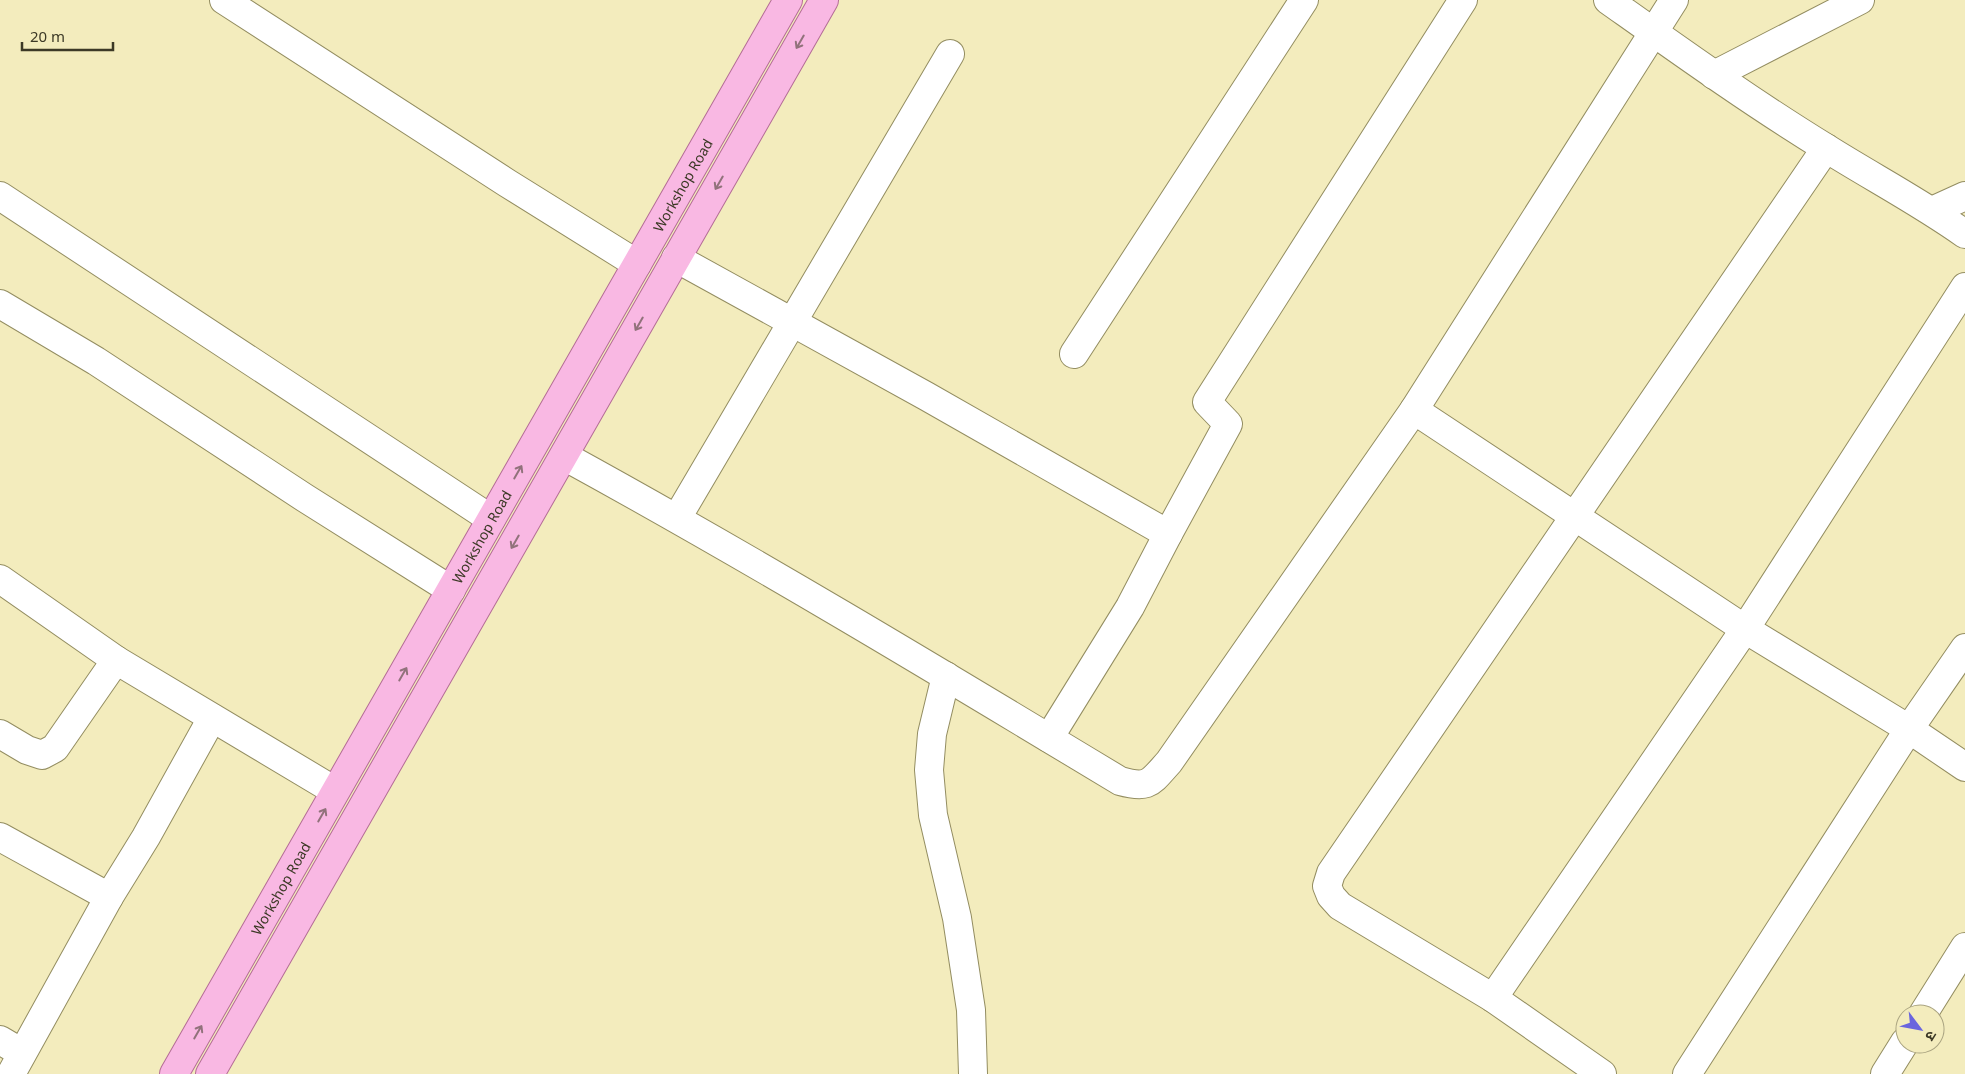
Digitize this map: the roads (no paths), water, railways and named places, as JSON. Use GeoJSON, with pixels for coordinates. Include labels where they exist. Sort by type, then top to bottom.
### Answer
{"type":"FeatureCollection","features":[{"type":"Feature","properties":{"kind":"main road","name":"Workshop Road"},"geometry":{"type":"LineString","coordinates":[[174,1074],[788,0]]}},
{"type":"Feature","properties":{"kind":"main road"},"geometry":{"type":"LineString","coordinates":[[210,1074],[824,0]]}},
{"type":"Feature","properties":{"kind":"street"},"geometry":{"type":"LineString","coordinates":[[224,0],[507,183],[637,264]]}},
{"type":"Feature","properties":{"kind":"street"},"geometry":{"type":"LineString","coordinates":[[1074,354],[1304,0]]}},
{"type":"Feature","properties":{"kind":"street"},"geometry":{"type":"LineString","coordinates":[[1048,738],[1130,607],[1228,424],[1207,402],[1463,0]]}},
{"type":"Feature","properties":{"kind":"street"},"geometry":{"type":"LineString","coordinates":[[1608,0],[1714,75],[1826,148],[1932,211],[1965,234]]}},
{"type":"Feature","properties":{"kind":"street"},"geometry":{"type":"LineString","coordinates":[[564,456],[677,518],[1120,781],[1138,786],[1152,782],[1169,762],[1414,410],[1674,0]]}},
{"type":"Feature","properties":{"kind":"street"},"geometry":{"type":"LineString","coordinates":[[1714,75],[1860,0]]}},
{"type":"Feature","properties":{"kind":"street"},"geometry":{"type":"LineString","coordinates":[[677,518],[950,54]]}},
{"type":"Feature","properties":{"kind":"street"},"geometry":{"type":"LineString","coordinates":[[1602,1074],[1493,998],[1340,906],[1331,896],[1326,886],[1331,873],[1826,148]]}},
{"type":"Feature","properties":{"kind":"street"},"geometry":{"type":"LineString","coordinates":[[0,196],[491,519]]}},
{"type":"Feature","properties":{"kind":"street"},"geometry":{"type":"LineString","coordinates":[[1932,211],[1965,196]]}},
{"type":"Feature","properties":{"kind":"street"},"geometry":{"type":"LineString","coordinates":[[676,258],[1168,534]]}},
{"type":"Feature","properties":{"kind":"street"},"geometry":{"type":"LineString","coordinates":[[1493,998],[1745,629],[1965,287]]}},
{"type":"Feature","properties":{"kind":"street"},"geometry":{"type":"LineString","coordinates":[[0,304],[96,361],[305,498],[451,590]]}},
{"type":"Feature","properties":{"kind":"street"},"geometry":{"type":"LineString","coordinates":[[1414,410],[1745,629],[1910,729],[1965,767]]}},
{"type":"Feature","properties":{"kind":"street"},"geometry":{"type":"LineString","coordinates":[[0,580],[116,660],[335,792]]}},
{"type":"Feature","properties":{"kind":"street"},"geometry":{"type":"LineString","coordinates":[[1687,1074],[1910,729],[1965,648]]}},
{"type":"Feature","properties":{"kind":"street"},"geometry":{"type":"LineString","coordinates":[[0,734],[27,750],[42,755],[55,748],[116,660]]}},
{"type":"Feature","properties":{"kind":"street"},"geometry":{"type":"LineString","coordinates":[[946,676],[932,734],[929,770],[933,815],[957,918],[971,1010],[973,1074]]}},
{"type":"Feature","properties":{"kind":"street"},"geometry":{"type":"LineString","coordinates":[[11,1056],[146,837],[212,718]]}},
{"type":"Feature","properties":{"kind":"street"},"geometry":{"type":"LineString","coordinates":[[0,837],[109,897]]}},
{"type":"Feature","properties":{"kind":"street"},"geometry":{"type":"LineString","coordinates":[[1929,1004],[1965,947]]}},
{"type":"Feature","properties":{"kind":"street"},"geometry":{"type":"LineString","coordinates":[[1885,1074],[1898,1054]]}}]}
